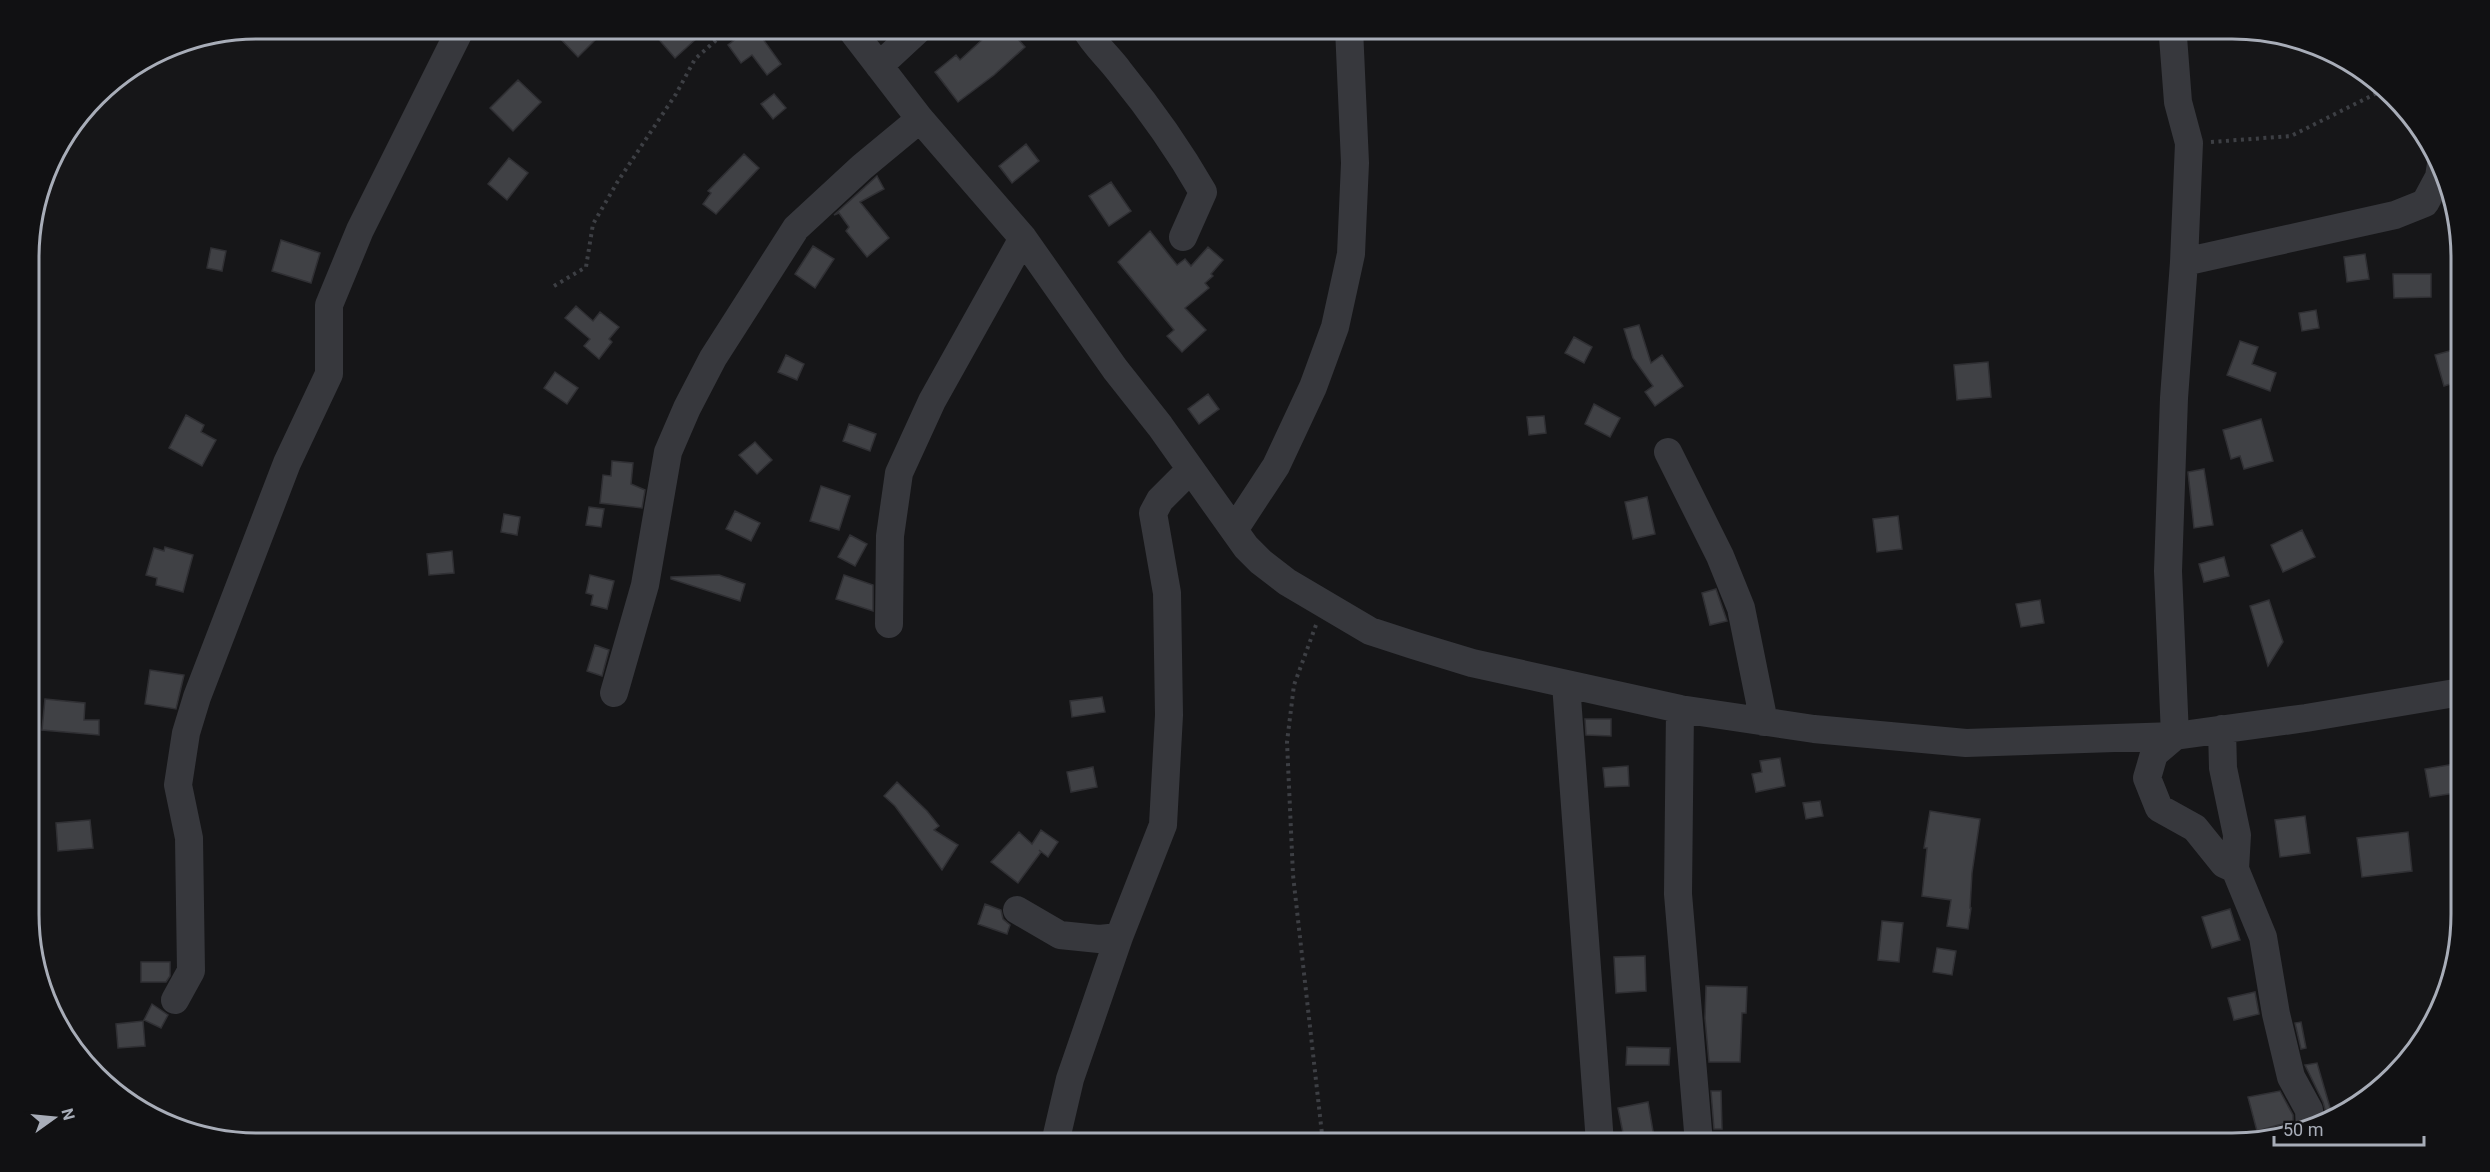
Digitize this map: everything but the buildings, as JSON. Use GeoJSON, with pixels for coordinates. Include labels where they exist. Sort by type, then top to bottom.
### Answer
{"type":"FeatureCollection","features":[{"type":"Feature","properties":{"kind":"street"},"geometry":{"type":"LineString","coordinates":[[175,1000],[191,971],[189,838],[178,785],[186,733],[196,697],[286,463],[329,374],[329,305],[360,230],[455,39]]}},
{"type":"Feature","properties":{"kind":"street"},"geometry":{"type":"LineString","coordinates":[[858,39],[920,119],[1023,238],[1115,369],[1160,426],[1234,530],[1261,562],[1287,582],[1370,631],[1472,663],[1680,708],[1764,722],[1897,738],[1966,743],[2175,736],[2306,718],[2451,694]]}},
{"type":"Feature","properties":{"kind":"street"},"geometry":{"type":"LineString","coordinates":[[879,66],[908,39]]}},
{"type":"Feature","properties":{"kind":"street"},"geometry":{"type":"LineString","coordinates":[[1091,39],[1119,70],[1180,153],[1203,192],[1183,237]]}},
{"type":"Feature","properties":{"kind":"street"},"geometry":{"type":"LineString","coordinates":[[1234,530],[1276,466],[1313,387],[1335,327],[1351,254],[1355,163],[1349,39]]}},
{"type":"Feature","properties":{"kind":"street"},"geometry":{"type":"LineString","coordinates":[[2173,39],[2178,102],[2189,143],[2184,262],[2174,398],[2168,571],[2175,736]]}},
{"type":"Feature","properties":{"kind":"street"},"geometry":{"type":"LineString","coordinates":[[614,693],[645,585],[668,452],[713,358],[796,228],[862,167],[920,119]]}},
{"type":"Feature","properties":{"kind":"street"},"geometry":{"type":"LineString","coordinates":[[2184,262],[2395,215],[2425,203],[2437,181]]}},
{"type":"Feature","properties":{"kind":"street"},"geometry":{"type":"LineString","coordinates":[[890,624],[890,536],[899,473],[932,401],[1023,238]]}},
{"type":"Feature","properties":{"kind":"street"},"geometry":{"type":"LineString","coordinates":[[1668,452],[1720,556],[1741,608],[1764,722]]}},
{"type":"Feature","properties":{"kind":"street"},"geometry":{"type":"LineString","coordinates":[[1057,1133],[1070,1080],[1119,937],[1163,825],[1169,715],[1167,593],[1153,513],[1160,500],[1190,470]]}},
{"type":"Feature","properties":{"kind":"street"},"geometry":{"type":"LineString","coordinates":[[1566,684],[1599,1133]]}},
{"type":"Feature","properties":{"kind":"street"},"geometry":{"type":"LineString","coordinates":[[1680,708],[1678,894],[1698,1133]]}},
{"type":"Feature","properties":{"kind":"street"},"geometry":{"type":"LineString","coordinates":[[2222,729],[2223,768],[2237,835],[2235,869],[2263,937],[2276,1014],[2291,1077],[2309,1110],[2309,1119]]}},
{"type":"Feature","properties":{"kind":"street"},"geometry":{"type":"LineString","coordinates":[[2175,736],[2154,754],[2147,778],[2159,808],[2195,828],[2224,864],[2235,869]]}},
{"type":"Feature","properties":{"kind":"street"},"geometry":{"type":"LineString","coordinates":[[1017,910],[1060,935],[1099,939],[1119,937]]}},
{"type":"Feature","properties":{"kind":"path"},"geometry":{"type":"LineString","coordinates":[[554,286],[586,267],[593,224],[618,181],[676,94],[695,59],[718,39]]}},
{"type":"Feature","properties":{"kind":"path"},"geometry":{"type":"LineString","coordinates":[[2189,143],[2291,136],[2376,93]]}},
{"type":"Feature","properties":{"kind":"path"},"geometry":{"type":"LineString","coordinates":[[1322,1133],[1293,875],[1287,742],[1294,685],[1324,604]]}}]}
